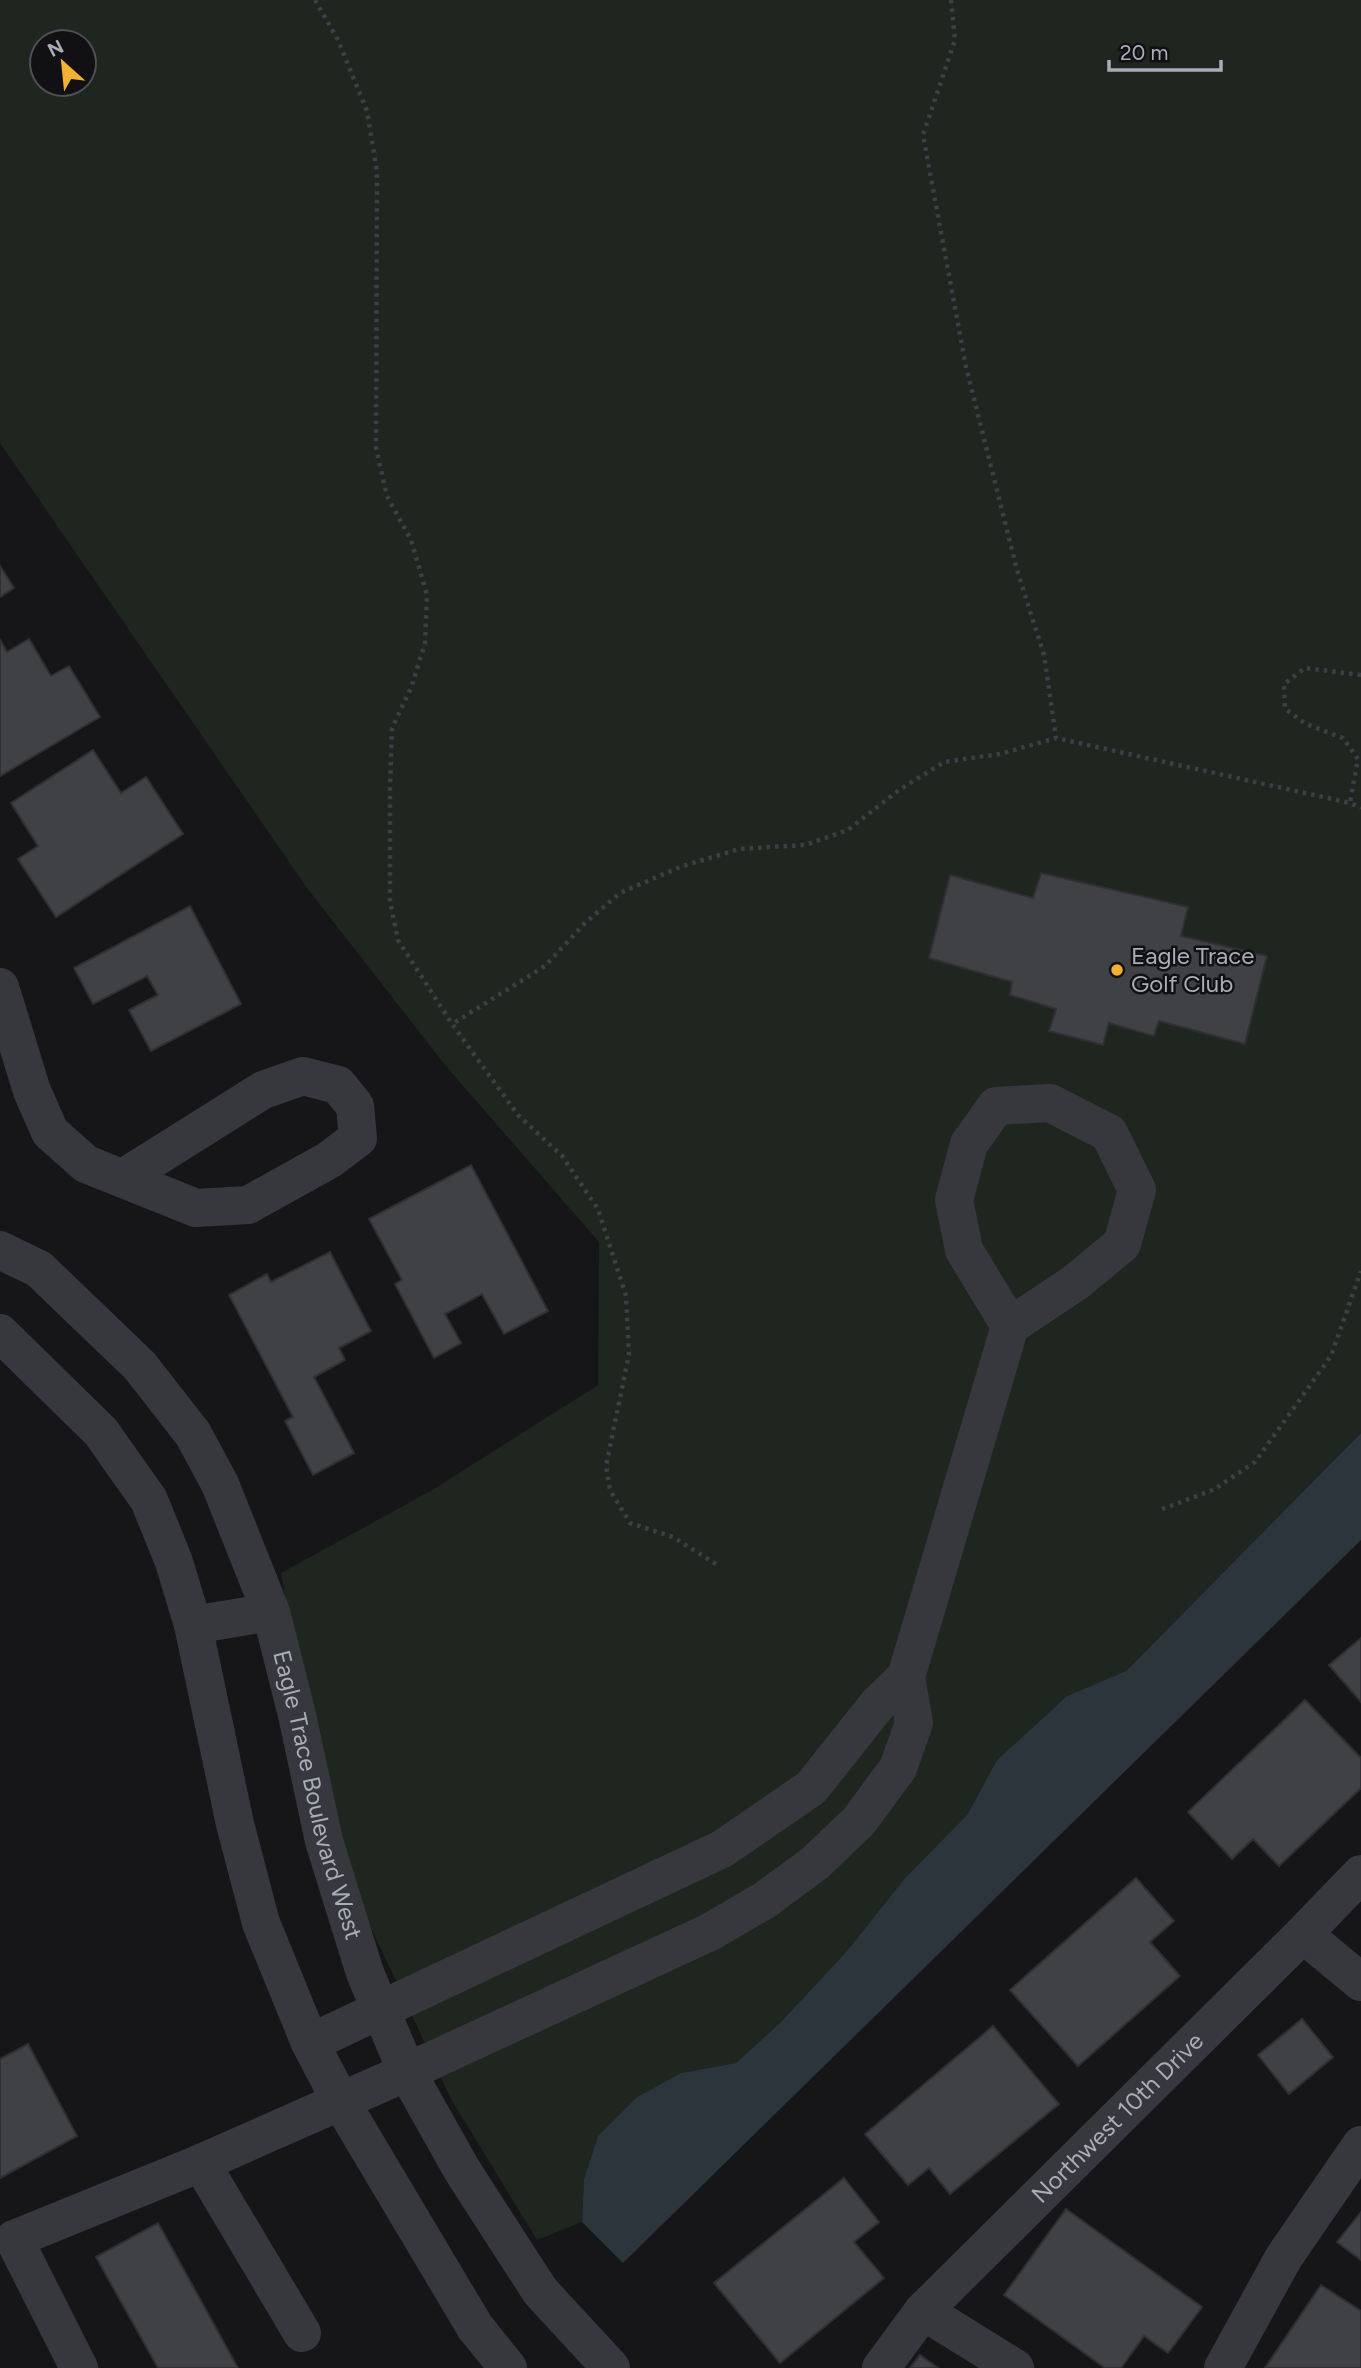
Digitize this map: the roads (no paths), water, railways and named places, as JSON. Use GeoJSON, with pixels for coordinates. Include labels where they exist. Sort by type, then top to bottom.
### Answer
{"type":"FeatureCollection","features":[{"type":"Feature","properties":{"kind":"street"},"geometry":{"type":"LineString","coordinates":[[0,988],[32,1091],[50,1132],[86,1164],[196,1208],[248,1205],[329,1160],[358,1138],[355,1106],[338,1085],[303,1076],[264,1090],[123,1178]]}},
{"type":"Feature","properties":{"kind":"street"},"geometry":{"type":"LineString","coordinates":[[79,2368],[14,2239],[201,2164],[710,1932],[765,1900],[815,1863],[859,1821],[898,1768],[914,1723],[906,1678],[1010,1326],[1076,1282],[1122,1244],[1137,1190],[1109,1133],[1050,1103],[996,1107],[969,1144],[954,1200],[964,1250],[1010,1326]]}},
{"type":"Feature","properties":{"kind":"street","name":"Eagle Trace Boulevard West"},"geometry":{"type":"LineString","coordinates":[[0,1250],[40,1269],[140,1366],[193,1434],[220,1483],[271,1612],[297,1715],[324,1841],[365,1973],[407,2072],[462,2171],[540,2291],[611,2368]]}},
{"type":"Feature","properties":{"kind":"street"},"geometry":{"type":"LineString","coordinates":[[0,1333],[101,1432],[149,1500],[174,1562],[193,1625],[235,1825],[261,1923],[310,2043],[341,2102],[475,2327],[508,2368]]}},
{"type":"Feature","properties":{"kind":"street"},"geometry":{"type":"LineString","coordinates":[[193,1625],[271,1612]]}},
{"type":"Feature","properties":{"kind":"street"},"geometry":{"type":"LineString","coordinates":[[310,2043],[722,1849],[811,1788],[877,1705],[906,1678]]}},
{"type":"Feature","properties":{"kind":"street","name":"Northwest 10th Drive"},"geometry":{"type":"LineString","coordinates":[[881,2368],[923,2311],[1361,1874]]}},
{"type":"Feature","properties":{"kind":"street"},"geometry":{"type":"LineString","coordinates":[[1303,1934],[1361,1982]]}},
{"type":"Feature","properties":{"kind":"street"},"geometry":{"type":"LineString","coordinates":[[1223,2368],[1284,2257],[1361,2145]]}},
{"type":"Feature","properties":{"kind":"street"},"geometry":{"type":"LineString","coordinates":[[201,2164],[302,2333]]}},
{"type":"Feature","properties":{"kind":"street"},"geometry":{"type":"LineString","coordinates":[[923,2311],[1015,2368]]}},
{"type":"Feature","properties":{"kind":"place","name":"Eagle Trace Golf Club"},"geometry":{"type":"Point","coordinates":[1117,970]}}]}
